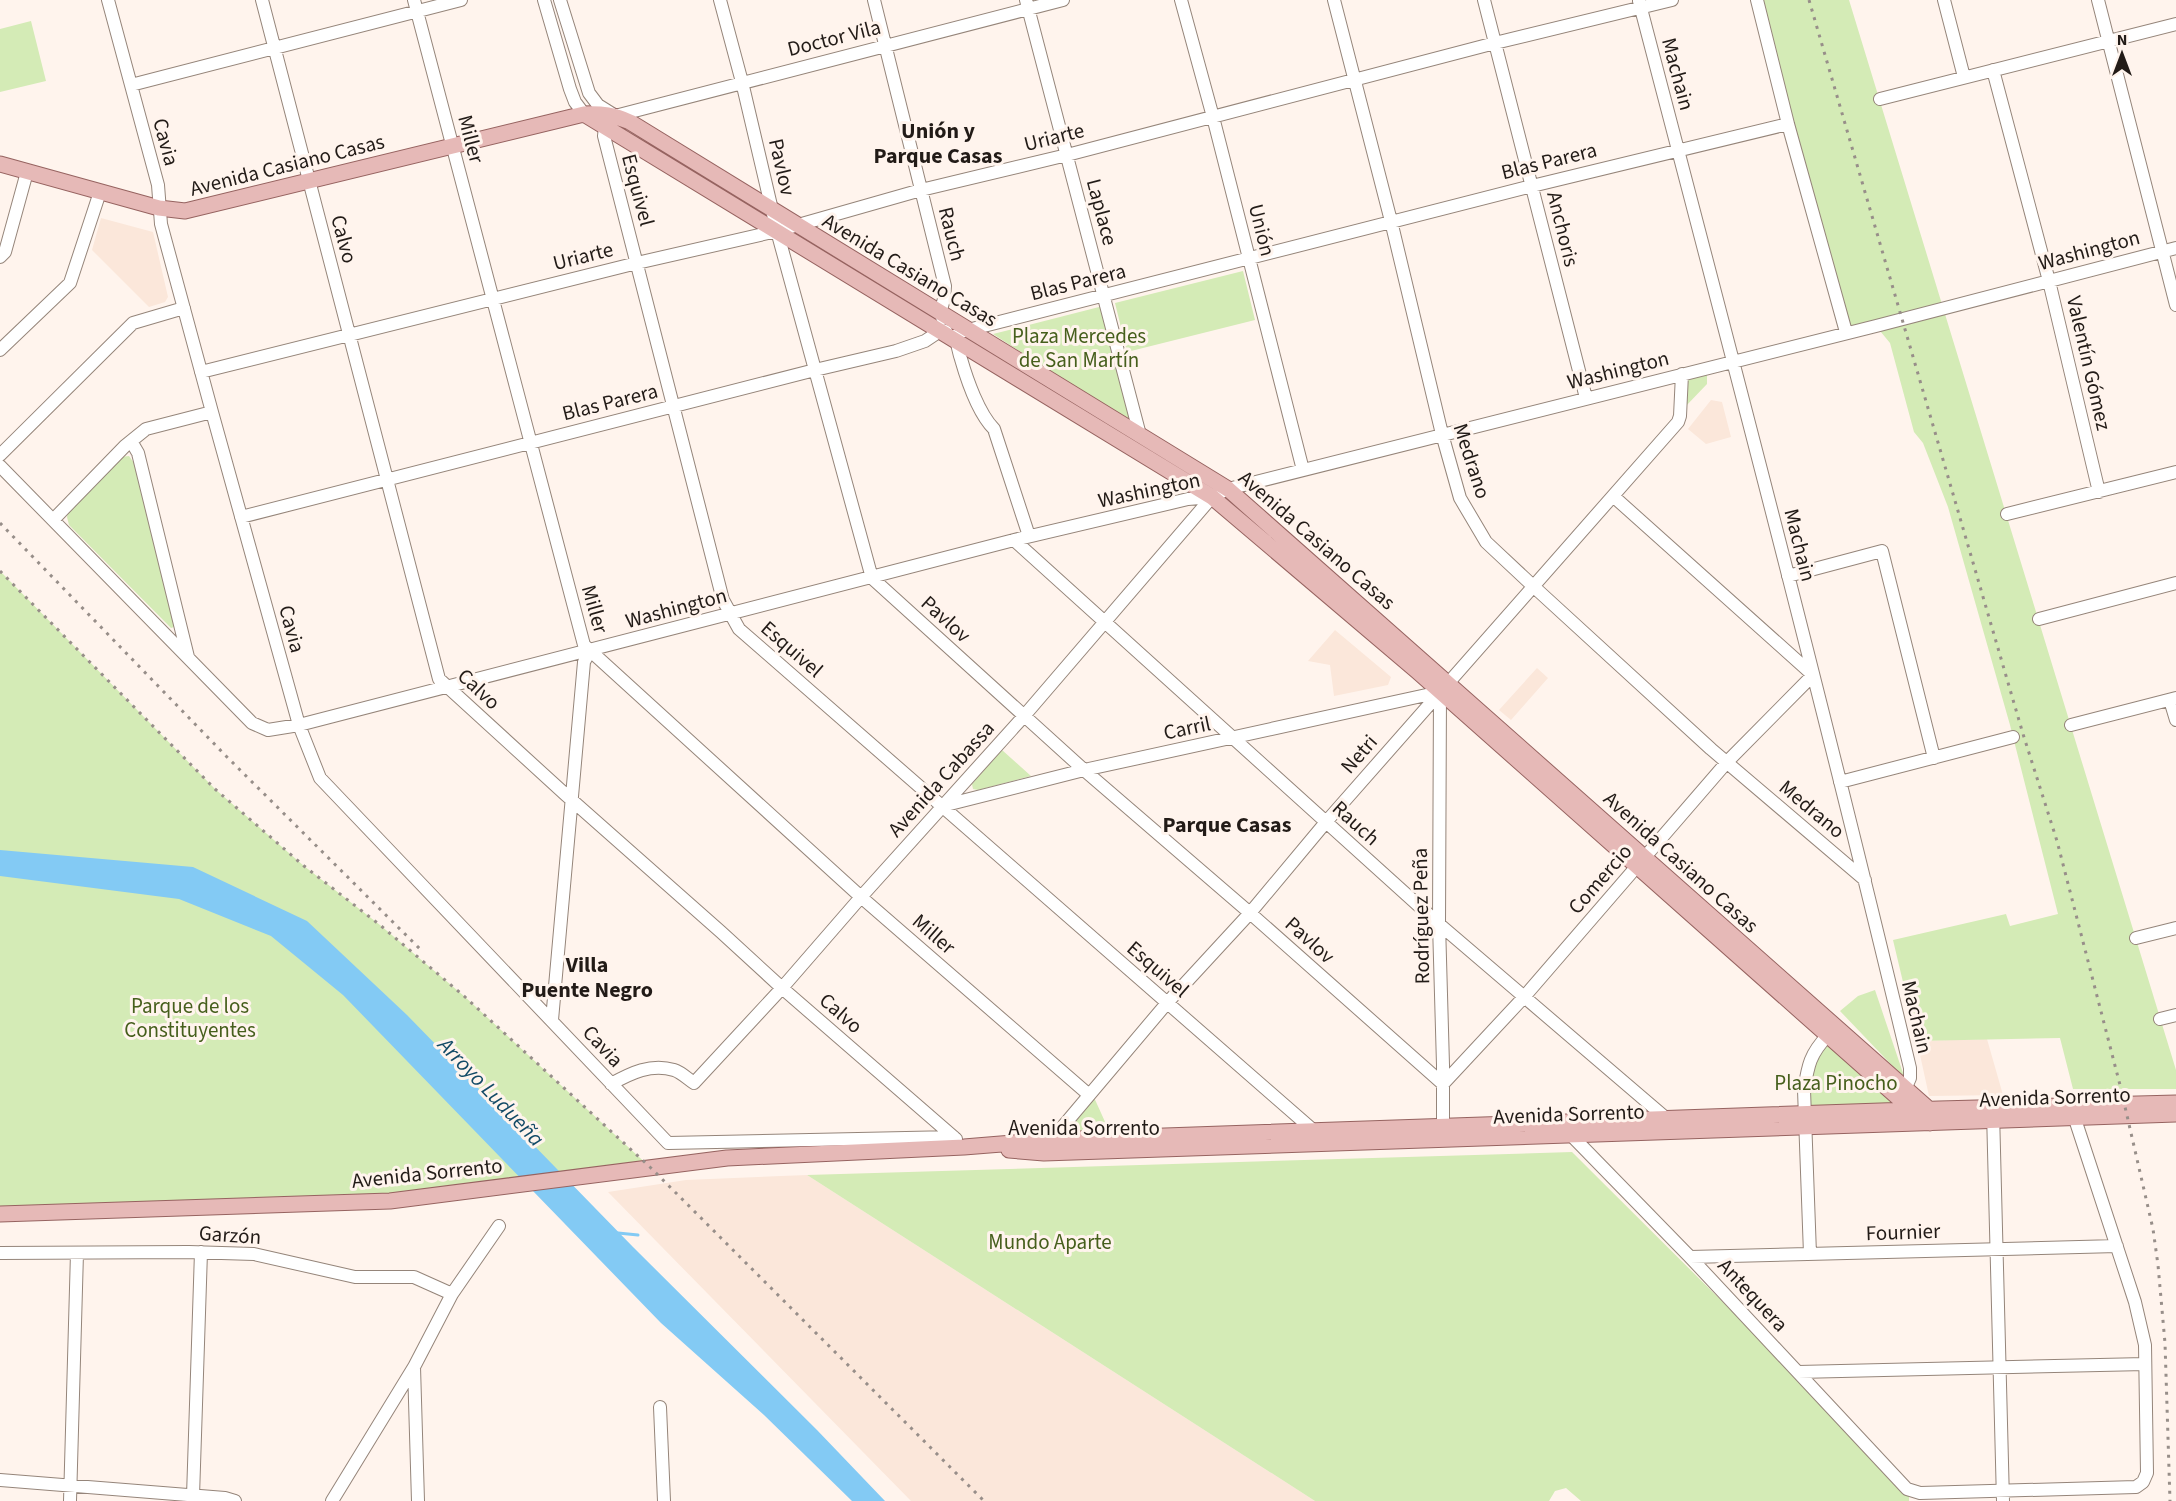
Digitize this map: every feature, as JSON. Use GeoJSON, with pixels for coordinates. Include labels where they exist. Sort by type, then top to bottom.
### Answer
{"type":"FeatureCollection","features":[{"type":"Feature","properties":{"kind":"main road","name":"Avenida Casiano Casas"},"geometry":{"type":"LineString","coordinates":[[0,164],[159,208],[185,211],[584,114],[645,132],[1228,489],[1444,687],[1903,1094],[1914,1117]]}},
{"type":"Feature","properties":{"kind":"main road","name":"Avenida Casiano Casas"},"geometry":{"type":"LineString","coordinates":[[610,121],[777,231],[949,334],[1212,497],[1444,687]]}},
{"type":"Feature","properties":{"kind":"main road","name":"Avenida Casiano Casas"},"geometry":{"type":"LineString","coordinates":[[1641,862],[1828,1035],[1930,1116]]}},
{"type":"Feature","properties":{"kind":"main road","name":"Avenida Sorrento"},"geometry":{"type":"LineString","coordinates":[[2073,1112],[2176,1103]]}},
{"type":"Feature","properties":{"kind":"main road","name":"Avenida Sorrento"},"geometry":{"type":"LineString","coordinates":[[0,1214],[390,1201],[679,1164],[959,1142],[1047,1146],[1993,1114],[2073,1112],[2176,1114]]}},
{"type":"Feature","properties":{"kind":"street","name":"Cavia"},"geometry":{"type":"LineString","coordinates":[[108,0],[158,185],[161,224],[201,372],[299,725],[320,778],[668,1143],[959,1142]]}},
{"type":"Feature","properties":{"kind":"street","name":"Calvo"},"geometry":{"type":"LineString","coordinates":[[262,0],[440,679],[571,800],[959,1142]]}},
{"type":"Feature","properties":{"kind":"street"},"geometry":{"type":"LineString","coordinates":[[131,85],[274,48],[415,6],[461,0]]}},
{"type":"Feature","properties":{"kind":"street"},"geometry":{"type":"LineString","coordinates":[[544,0],[570,88],[575,102],[584,114]]}},
{"type":"Feature","properties":{"kind":"street"},"geometry":{"type":"LineString","coordinates":[[560,0],[589,93],[610,121]]}},
{"type":"Feature","properties":{"kind":"street","name":"Pavlov"},"geometry":{"type":"LineString","coordinates":[[720,0],[777,231],[872,578],[1084,770],[1250,912],[1443,1084]]}},
{"type":"Feature","properties":{"kind":"street","name":"Rauch"},"geometry":{"type":"LineString","coordinates":[[874,0],[945,285],[940,313]]}},
{"type":"Feature","properties":{"kind":"street","name":"Doctor Vila"},"geometry":{"type":"LineString","coordinates":[[610,121],[742,82],[885,45],[1027,4],[1063,0]]}},
{"type":"Feature","properties":{"kind":"street","name":"Unión"},"geometry":{"type":"LineString","coordinates":[[1181,0],[1214,117],[1303,470]]}},
{"type":"Feature","properties":{"kind":"street","name":"Medrano"},"geometry":{"type":"LineString","coordinates":[[1334,0],[1391,221],[1442,434],[1460,498],[1486,542],[1726,762],[1865,879]]}},
{"type":"Feature","properties":{"kind":"street","name":"Anchoris"},"geometry":{"type":"LineString","coordinates":[[1484,0],[1586,398]]}},
{"type":"Feature","properties":{"kind":"street","name":"Uriarte"},"geometry":{"type":"LineString","coordinates":[[201,372],[637,263],[777,231],[795,224],[921,190],[1355,81],[1640,4],[1672,0]]}},
{"type":"Feature","properties":{"kind":"street"},"geometry":{"type":"LineString","coordinates":[[1757,0],[1788,124],[1846,332]]}},
{"type":"Feature","properties":{"kind":"street"},"geometry":{"type":"LineString","coordinates":[[1944,0],[1964,77]]}},
{"type":"Feature","properties":{"kind":"street"},"geometry":{"type":"LineString","coordinates":[[2098,0],[2176,304]]}},
{"type":"Feature","properties":{"kind":"street","name":"Laplace"},"geometry":{"type":"LineString","coordinates":[[1027,4],[1140,435]]}},
{"type":"Feature","properties":{"kind":"street","name":"Machain"},"geometry":{"type":"LineString","coordinates":[[1640,4],[1734,360],[1865,879],[1910,1068],[1910,1078],[1903,1094]]}},
{"type":"Feature","properties":{"kind":"street","name":"Miller"},"geometry":{"type":"LineString","coordinates":[[415,6],[584,645],[861,897],[1089,1094]]}},
{"type":"Feature","properties":{"kind":"street"},"geometry":{"type":"LineString","coordinates":[[1880,99],[2176,24]]}},
{"type":"Feature","properties":{"kind":"street","name":"Valentín Gómez"},"geometry":{"type":"LineString","coordinates":[[1993,70],[2049,281],[2099,492]]}},
{"type":"Feature","properties":{"kind":"street","name":"Esquivel"},"geometry":{"type":"LineString","coordinates":[[610,121],[604,136],[723,600],[739,629],[1167,1003],[1313,1137]]}},
{"type":"Feature","properties":{"kind":"street","name":"Blas Parera"},"geometry":{"type":"LineString","coordinates":[[241,517],[896,351],[949,334],[969,331],[1391,221],[1788,124]]}},
{"type":"Feature","properties":{"kind":"street"},"geometry":{"type":"LineString","coordinates":[[0,257],[4,252],[27,172]]}},
{"type":"Feature","properties":{"kind":"street"},"geometry":{"type":"LineString","coordinates":[[0,350],[70,283],[100,192]]}},
{"type":"Feature","properties":{"kind":"street","name":"Washington"},"geometry":{"type":"LineString","coordinates":[[188,658],[252,723],[268,730],[299,725],[1029,536],[1188,499],[1212,497],[1228,489],[2176,248]]}},
{"type":"Feature","properties":{"kind":"street"},"geometry":{"type":"LineString","coordinates":[[0,455],[134,323],[184,308]]}},
{"type":"Feature","properties":{"kind":"street"},"geometry":{"type":"LineString","coordinates":[[940,313],[985,421],[994,429],[1029,536]]}},
{"type":"Feature","properties":{"kind":"street","name":"Netri"},"geometry":{"type":"LineString","coordinates":[[1047,1146],[1167,1003],[1250,912],[1326,822],[1678,422],[1682,374]]}},
{"type":"Feature","properties":{"kind":"street"},"geometry":{"type":"LineString","coordinates":[[53,520],[131,441],[146,429],[212,412]]}},
{"type":"Feature","properties":{"kind":"street"},"geometry":{"type":"LineString","coordinates":[[131,441],[138,453],[188,658]]}},
{"type":"Feature","properties":{"kind":"street"},"geometry":{"type":"LineString","coordinates":[[0,465],[188,658]]}},
{"type":"Feature","properties":{"kind":"street"},"geometry":{"type":"LineString","coordinates":[[2007,514],[2176,472]]}},
{"type":"Feature","properties":{"kind":"street"},"geometry":{"type":"LineString","coordinates":[[1613,496],[1813,675]]}},
{"type":"Feature","properties":{"kind":"street","name":"Avenida Cabassa"},"geometry":{"type":"LineString","coordinates":[[611,1084],[635,1071],[654,1068],[675,1070],[694,1083],[782,988],[1024,716],[1212,497]]}},
{"type":"Feature","properties":{"kind":"street","name":"Rauch"},"geometry":{"type":"LineString","coordinates":[[1014,540],[1439,924],[1668,1125]]}},
{"type":"Feature","properties":{"kind":"street"},"geometry":{"type":"LineString","coordinates":[[1788,576],[1882,551],[1934,758]]}},
{"type":"Feature","properties":{"kind":"street"},"geometry":{"type":"LineString","coordinates":[[2039,619],[2176,583]]}},
{"type":"Feature","properties":{"kind":"street"},"geometry":{"type":"LineString","coordinates":[[552,1020],[584,662],[590,651]]}},
{"type":"Feature","properties":{"kind":"street","name":"Comercio"},"geometry":{"type":"LineString","coordinates":[[1443,1084],[1524,997],[1726,762],[1813,675]]}},
{"type":"Feature","properties":{"kind":"street","name":"Carril"},"geometry":{"type":"LineString","coordinates":[[942,806],[1084,770],[1234,738],[1444,687]]}},
{"type":"Feature","properties":{"kind":"street","name":"Rodríguez Peña"},"geometry":{"type":"LineString","coordinates":[[1443,1133],[1439,924],[1444,687]]}},
{"type":"Feature","properties":{"kind":"street"},"geometry":{"type":"LineString","coordinates":[[2071,724],[2173,699],[2176,720]]}},
{"type":"Feature","properties":{"kind":"street"},"geometry":{"type":"LineString","coordinates":[[1840,782],[2013,737]]}},
{"type":"Feature","properties":{"kind":"street"},"geometry":{"type":"LineString","coordinates":[[2136,938],[2176,928]]}},
{"type":"Feature","properties":{"kind":"street"},"geometry":{"type":"LineString","coordinates":[[2160,1019],[2176,1015]]}},
{"type":"Feature","properties":{"kind":"street"},"geometry":{"type":"LineString","coordinates":[[1810,1254],[1804,1090],[1808,1065],[1815,1049],[1828,1035]]}},
{"type":"Feature","properties":{"kind":"street"},"geometry":{"type":"LineString","coordinates":[[1993,1114],[2003,1496],[2136,1487],[2143,1482],[2147,1473],[2145,1345],[2135,1302],[2073,1112]]}},
{"type":"Feature","properties":{"kind":"street","name":"Antequera"},"geometry":{"type":"LineString","coordinates":[[1570,1128],[1907,1489],[1914,1492],[2003,1496]]}},
{"type":"Feature","properties":{"kind":"street"},"geometry":{"type":"LineString","coordinates":[[332,1501],[414,1367],[452,1294],[499,1226]]}},
{"type":"Feature","properties":{"kind":"street","name":"Fournier"},"geometry":{"type":"LineString","coordinates":[[1690,1257],[2117,1246]]}},
{"type":"Feature","properties":{"kind":"street"},"geometry":{"type":"LineString","coordinates":[[193,1496],[201,1252]]}},
{"type":"Feature","properties":{"kind":"street","name":"Garzón"},"geometry":{"type":"LineString","coordinates":[[0,1253],[254,1254],[355,1276],[414,1277],[452,1294]]}},
{"type":"Feature","properties":{"kind":"street"},"geometry":{"type":"LineString","coordinates":[[70,1501],[77,1253]]}},
{"type":"Feature","properties":{"kind":"street"},"geometry":{"type":"LineString","coordinates":[[1798,1372],[2145,1364]]}},
{"type":"Feature","properties":{"kind":"street"},"geometry":{"type":"LineString","coordinates":[[414,1367],[418,1501]]}},
{"type":"Feature","properties":{"kind":"street"},"geometry":{"type":"LineString","coordinates":[[660,1407],[664,1501]]}},
{"type":"Feature","properties":{"kind":"street"},"geometry":{"type":"LineString","coordinates":[[0,1480],[225,1498],[235,1501]]}},
{"type":"Feature","properties":{"kind":"street"},"geometry":{"type":"LineString","coordinates":[[2123,1487],[2124,1501]]}},
{"type":"Feature","properties":{"kind":"shaded area"},"geometry":{"type":"Polygon","coordinates":[[[101,218],[153,232],[168,297],[165,302],[149,307],[92,250],[101,218]]]}},
{"type":"Feature","properties":{"kind":"shaded area"},"geometry":{"type":"Polygon","coordinates":[[[1711,400],[1722,402],[1731,437],[1706,444],[1688,429],[1711,400]]]}},
{"type":"Feature","properties":{"kind":"shaded area"},"geometry":{"type":"Polygon","coordinates":[[[1335,630],[1391,677],[1388,685],[1334,696],[1330,665],[1308,661],[1335,630]]]}},
{"type":"Feature","properties":{"kind":"shaded area"},"geometry":{"type":"Polygon","coordinates":[[[1537,668],[1548,678],[1511,720],[1499,710],[1537,668]]]}},
{"type":"Feature","properties":{"kind":"shaded area"},"geometry":{"type":"Polygon","coordinates":[[[1987,1039],[2003,1095],[1929,1096],[1917,1041],[1987,1039]]]}},
{"type":"Feature","properties":{"kind":"shaded area"},"geometry":{"type":"Polygon","coordinates":[[[807,1175],[1315,1501],[911,1501],[608,1192],[686,1180],[807,1175]]]}},
{"type":"Feature","properties":{"kind":"green space"},"geometry":{"type":"Polygon","coordinates":[[[1757,0],[1849,0],[2176,1070],[2176,1089],[2073,1089],[2060,1038],[1917,1041],[1893,940],[2006,914],[2010,926],[2058,914],[2010,725],[1948,507],[1923,443],[1914,432],[1890,343],[1876,326],[1846,332],[1757,0]]]}},
{"type":"Feature","properties":{"kind":"green space"},"geometry":{"type":"Polygon","coordinates":[[[31,21],[46,81],[0,92],[0,29],[31,21]]]}},
{"type":"Feature","properties":{"kind":"green space","name":"Plaza Mercedes de San Martín"},"geometry":{"type":"Polygon","coordinates":[[[1243,271],[1255,320],[1127,352],[1115,303],[1243,271]]]}},
{"type":"Feature","properties":{"kind":"green space","name":"Plaza Mercedes de San Martín"},"geometry":{"type":"Polygon","coordinates":[[[1103,306],[1132,424],[993,334],[1103,306]]]}},
{"type":"Feature","properties":{"kind":"green space"},"geometry":{"type":"Polygon","coordinates":[[[1707,375],[1707,384],[1685,407],[1686,381],[1707,375]]]}},
{"type":"Feature","properties":{"kind":"green space"},"geometry":{"type":"Polygon","coordinates":[[[129,456],[134,463],[174,621],[174,627],[171,628],[69,525],[67,517],[69,508],[121,457],[129,456]]]}},
{"type":"Feature","properties":{"kind":"green space","name":"Parque de los Constituyentes"},"geometry":{"type":"Polygon","coordinates":[[[0,571],[215,789],[304,866],[380,925],[464,996],[651,1168],[390,1201],[0,1214],[0,571]]]}},
{"type":"Feature","properties":{"kind":"green space"},"geometry":{"type":"Polygon","coordinates":[[[1002,750],[1031,776],[978,790],[973,789],[972,784],[1002,750]]]}},
{"type":"Feature","properties":{"kind":"green space"},"geometry":{"type":"Polygon","coordinates":[[[1875,990],[1905,1079],[1840,1011],[1858,996],[1875,990]]]}},
{"type":"Feature","properties":{"kind":"green space","name":"Plaza Pinocho"},"geometry":{"type":"Polygon","coordinates":[[[1828,1035],[1913,1111],[1805,1114],[1808,1065],[1828,1035]]]}},
{"type":"Feature","properties":{"kind":"green space"},"geometry":{"type":"Polygon","coordinates":[[[1092,1093],[1111,1135],[1072,1135],[1069,1127],[1092,1093]]]}},
{"type":"Feature","properties":{"kind":"green space","name":"Mundo Aparte"},"geometry":{"type":"Polygon","coordinates":[[[1572,1152],[1788,1367],[1909,1496],[1909,1501],[1581,1501],[1566,1488],[1555,1491],[1549,1501],[1315,1501],[807,1175],[1572,1152]]]}},
{"type":"Feature","properties":{"kind":"water","name":"Arroyo Ludueña"},"geometry":{"type":"Polygon","coordinates":[[[0,850],[193,867],[307,921],[407,1015],[885,1501],[852,1501],[764,1415],[661,1323],[343,995],[271,936],[179,899],[0,876],[0,850]]]}},
{"type":"Feature","properties":{"kind":"waterway"},"geometry":{"type":"LineString","coordinates":[[618,1233],[638,1235]]}},
{"type":"Feature","properties":{"kind":"railway"},"geometry":{"type":"LineString","coordinates":[[1809,0],[2023,734],[2057,841],[2120,1085],[2153,1229],[2158,1265],[2165,1343],[2170,1501]]}},
{"type":"Feature","properties":{"kind":"railway"},"geometry":{"type":"LineString","coordinates":[[0,523],[226,756],[421,950]]}},
{"type":"Feature","properties":{"kind":"railway"},"geometry":{"type":"LineString","coordinates":[[0,571],[215,789],[304,866],[380,925],[464,996],[651,1168],[984,1501]]}},
{"type":"Feature","properties":{"kind":"district","name":"Unión y Parque Casas"},"geometry":{"type":"Point","coordinates":[938,144]}},
{"type":"Feature","properties":{"kind":"district","name":"Parque Casas"},"geometry":{"type":"Point","coordinates":[1227,825]}},
{"type":"Feature","properties":{"kind":"district","name":"Villa Puente Negro"},"geometry":{"type":"Point","coordinates":[587,978]}}]}
